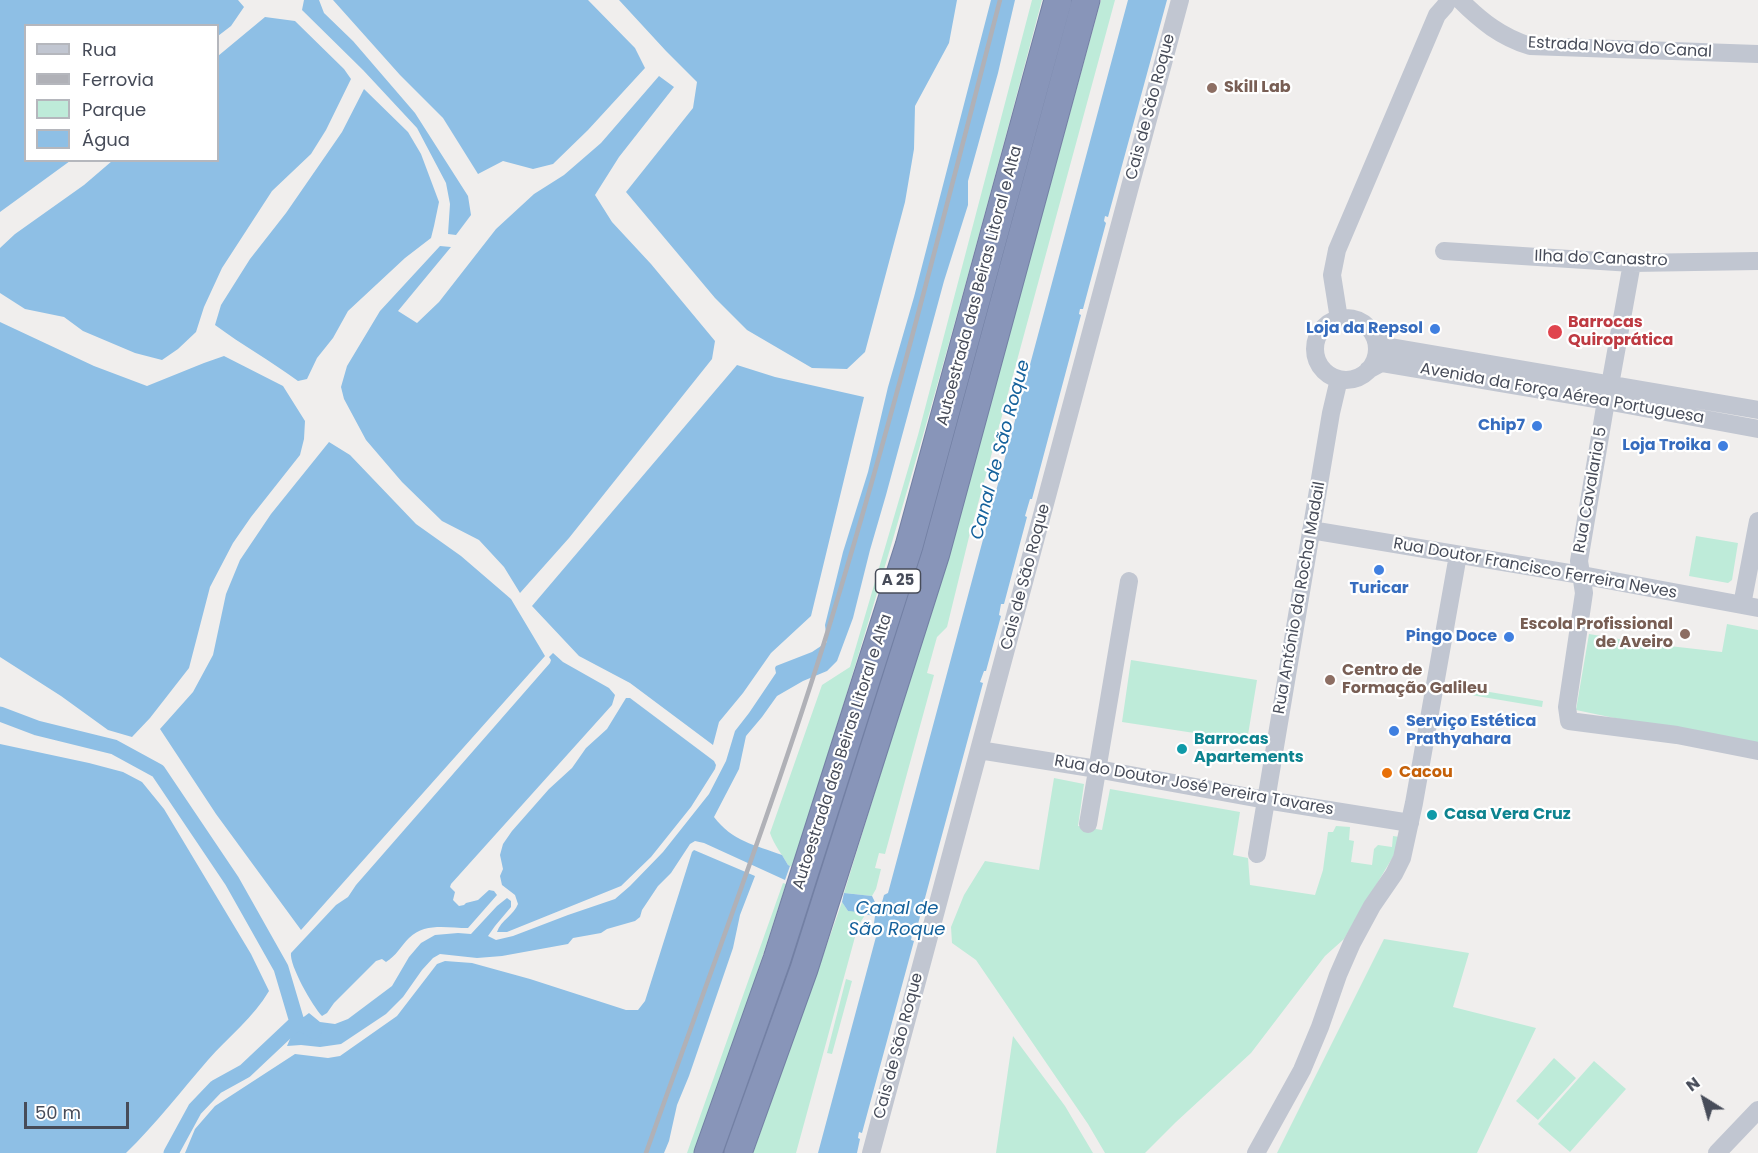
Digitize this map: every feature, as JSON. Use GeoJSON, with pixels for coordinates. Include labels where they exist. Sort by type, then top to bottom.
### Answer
{"type":"FeatureCollection","features":[{"type":"Feature","properties":{"kind":"highway","name":"Autoestrada das Beiras Litoral e Alta"},"geometry":{"type":"LineString","coordinates":[[708,1153],[777,959],[909,546],[1058,0]]}},
{"type":"Feature","properties":{"kind":"highway","name":"Autoestrada das Beiras Litoral e Alta"},"geometry":{"type":"LineString","coordinates":[[738,1153],[804,969],[936,553],[1086,0]]}},
{"type":"Feature","properties":{"kind":"street","name":"Cais de São Roque"},"geometry":{"type":"LineString","coordinates":[[871,1153],[1180,0]]}},
{"type":"Feature","properties":{"kind":"street"},"geometry":{"type":"LineString","coordinates":[[1339,319],[1332,275],[1337,250],[1437,7],[1445,6],[1448,0]]}},
{"type":"Feature","properties":{"kind":"street","name":"Estrada Nova do Canal"},"geometry":{"type":"LineString","coordinates":[[1460,0],[1495,31],[1530,46],[1758,54]]}},
{"type":"Feature","properties":{"kind":"street","name":"Ilha do Canastro"},"geometry":{"type":"LineString","coordinates":[[1444,251],[1632,263],[1758,261]]}},
{"type":"Feature","properties":{"kind":"street","name":"Rua Cavalaria 5"},"geometry":{"type":"LineString","coordinates":[[1632,263],[1579,561],[1584,593],[1567,707],[1569,721],[1677,735],[1758,751]]}},
{"type":"Feature","properties":{"kind":"street"},"geometry":{"type":"LineString","coordinates":[[1349,318],[1359,321],[1368,327],[1374,336],[1376,354],[1373,363],[1359,376],[1339,379],[1322,368],[1317,359],[1315,349],[1317,339],[1329,322],[1349,318]]}},
{"type":"Feature","properties":{"kind":"street","name":"Avenida da Força Aérea Portuguesa"},"geometry":{"type":"LineString","coordinates":[[1374,336],[1385,346],[1608,393],[1758,429]]}},
{"type":"Feature","properties":{"kind":"street","name":"Avenida da Força Aérea Portuguesa"},"geometry":{"type":"LineString","coordinates":[[1368,370],[1381,363],[1758,410]]}},
{"type":"Feature","properties":{"kind":"street","name":"Rua António da Rocha Madail"},"geometry":{"type":"LineString","coordinates":[[1257,854],[1331,412],[1339,379]]}},
{"type":"Feature","properties":{"kind":"street"},"geometry":{"type":"LineString","coordinates":[[1750,607],[1758,521]]}},
{"type":"Feature","properties":{"kind":"street","name":"Rua Doutor Francisco Ferreira Neves"},"geometry":{"type":"LineString","coordinates":[[1311,530],[1750,607]]}},
{"type":"Feature","properties":{"kind":"street"},"geometry":{"type":"LineString","coordinates":[[1256,1153],[1302,1070],[1352,943],[1405,849],[1458,555]]}},
{"type":"Feature","properties":{"kind":"street"},"geometry":{"type":"LineString","coordinates":[[1088,824],[1129,581]]}},
{"type":"Feature","properties":{"kind":"street","name":"Rua do Doutor José Pereira Tavares"},"geometry":{"type":"LineString","coordinates":[[979,750],[1266,800],[1410,822]]}},
{"type":"Feature","properties":{"kind":"street"},"geometry":{"type":"LineString","coordinates":[[1717,1153],[1758,1110]]}},
{"type":"Feature","properties":{"kind":"green space"},"geometry":{"type":"Polygon","coordinates":[[[1032,0],[1042,0],[954,327],[892,544],[792,867],[788,865],[770,833],[822,685],[850,667],[918,435],[1032,0]]]}},
{"type":"Feature","properties":{"kind":"green space"},"geometry":{"type":"Polygon","coordinates":[[[1101,0],[1115,0],[969,537],[947,627],[937,637],[927,673],[934,675],[885,854],[879,853],[875,868],[881,869],[876,889],[872,896],[844,893],[929,616],[986,419],[1101,0]]]}},
{"type":"Feature","properties":{"kind":"green space"},"geometry":{"type":"Polygon","coordinates":[[[1696,536],[1738,543],[1732,580],[1728,583],[1689,576],[1696,536]]]}},
{"type":"Feature","properties":{"kind":"green space"},"geometry":{"type":"Polygon","coordinates":[[[1727,624],[1758,630],[1758,748],[1576,710],[1589,634],[1722,652],[1727,624]]]}},
{"type":"Feature","properties":{"kind":"green space"},"geometry":{"type":"Polygon","coordinates":[[[1131,660],[1257,680],[1247,741],[1122,722],[1131,660]]]}},
{"type":"Feature","properties":{"kind":"green space"},"geometry":{"type":"Polygon","coordinates":[[[1460,687],[1543,701],[1542,707],[1459,693],[1460,687]]]}},
{"type":"Feature","properties":{"kind":"green space"},"geometry":{"type":"Polygon","coordinates":[[[1054,778],[1084,784],[1078,826],[1102,830],[1110,789],[1240,812],[1233,855],[1248,858],[1250,885],[1315,895],[1323,870],[1328,832],[1333,832],[1336,826],[1350,827],[1349,840],[1354,841],[1351,862],[1372,865],[1374,849],[1378,845],[1392,847],[1393,836],[1400,837],[1397,850],[1344,939],[1325,956],[1251,1053],[1145,1153],[1105,1153],[1088,1124],[976,960],[952,943],[951,927],[964,895],[985,861],[1039,870],[1054,778]]]}},
{"type":"Feature","properties":{"kind":"green space"},"geometry":{"type":"Polygon","coordinates":[[[783,883],[786,884],[742,1019],[694,1153],[687,1153],[783,883]]]}},
{"type":"Feature","properties":{"kind":"green space"},"geometry":{"type":"Polygon","coordinates":[[[811,889],[818,892],[728,1153],[720,1153],[811,889]]]}},
{"type":"Feature","properties":{"kind":"green space"},"geometry":{"type":"Polygon","coordinates":[[[842,902],[848,911],[856,911],[865,915],[858,926],[796,1153],[753,1153],[842,902]]]}},
{"type":"Feature","properties":{"kind":"green space"},"geometry":{"type":"Polygon","coordinates":[[[1384,939],[1469,953],[1453,1007],[1536,1028],[1477,1153],[1277,1153],[1384,939]]]}},
{"type":"Feature","properties":{"kind":"green space"},"geometry":{"type":"Polygon","coordinates":[[[846,979],[852,981],[832,1054],[827,1053],[846,979]]]}},
{"type":"Feature","properties":{"kind":"green space"},"geometry":{"type":"Polygon","coordinates":[[[1013,1036],[1065,1106],[1093,1153],[996,1153],[1013,1036]]]}},
{"type":"Feature","properties":{"kind":"green space"},"geometry":{"type":"Polygon","coordinates":[[[1554,1058],[1576,1078],[1538,1120],[1516,1101],[1554,1058]]]}},
{"type":"Feature","properties":{"kind":"green space"},"geometry":{"type":"Polygon","coordinates":[[[1594,1061],[1626,1089],[1570,1152],[1538,1124],[1594,1061]]]}},
{"type":"Feature","properties":{"kind":"water"},"geometry":{"type":"Polygon","coordinates":[[[0,0],[238,0],[244,7],[231,26],[219,35],[219,24],[24,24],[24,162],[69,162],[0,212],[0,0]]]}},
{"type":"Feature","properties":{"kind":"water"},"geometry":{"type":"Polygon","coordinates":[[[304,0],[319,0],[324,13],[353,41],[415,113],[468,196],[471,215],[456,235],[448,234],[450,204],[446,183],[417,128],[363,70],[302,10],[304,0]]]}},
{"type":"Feature","properties":{"kind":"water"},"geometry":{"type":"Polygon","coordinates":[[[333,0],[588,0],[635,48],[645,68],[553,164],[533,169],[503,161],[478,174],[443,118],[400,75],[333,0]]]}},
{"type":"Feature","properties":{"kind":"water"},"geometry":{"type":"Polygon","coordinates":[[[619,0],[957,0],[949,43],[915,106],[914,149],[905,202],[865,352],[847,369],[812,368],[747,330],[715,298],[626,192],[693,108],[697,82],[619,0]]]}},
{"type":"Feature","properties":{"kind":"water"},"geometry":{"type":"Polygon","coordinates":[[[991,0],[1015,0],[998,73],[968,181],[968,205],[944,281],[853,618],[837,661],[827,671],[777,696],[746,736],[739,769],[714,817],[736,837],[782,855],[790,866],[785,880],[695,841],[690,844],[671,873],[658,886],[640,917],[635,921],[601,933],[573,938],[568,944],[502,956],[477,958],[440,954],[422,970],[403,997],[386,1014],[341,1044],[320,1047],[287,1046],[297,1022],[309,1013],[320,1022],[335,1024],[348,1019],[392,986],[409,957],[421,943],[435,935],[471,934],[507,898],[511,901],[511,907],[488,936],[496,940],[615,899],[663,852],[709,794],[726,761],[735,731],[776,673],[776,666],[812,652],[827,642],[825,625],[843,552],[868,472],[888,387],[914,297],[991,0]]]}},
{"type":"Feature","properties":{"kind":"water","name":"Canal de São Roque"},"geometry":{"type":"Polygon","coordinates":[[[1128,0],[1167,0],[1108,217],[1105,216],[1106,223],[1083,309],[1080,309],[1079,314],[1081,315],[1032,499],[1030,499],[1025,516],[1027,517],[1004,604],[1001,604],[999,615],[1001,616],[986,671],[980,682],[983,683],[915,935],[912,935],[911,940],[914,941],[862,1133],[859,1132],[857,1153],[818,1153],[877,933],[873,930],[875,916],[848,911],[842,902],[844,893],[872,896],[881,906],[884,895],[888,893],[1128,0]]]}},
{"type":"Feature","properties":{"kind":"water"},"geometry":{"type":"Polygon","coordinates":[[[265,17],[295,21],[344,69],[351,79],[326,130],[311,154],[272,191],[222,268],[204,307],[196,332],[162,360],[135,353],[83,331],[64,317],[25,309],[0,293],[0,248],[15,234],[84,185],[111,162],[219,162],[219,55],[265,17]]]}},
{"type":"Feature","properties":{"kind":"water"},"geometry":{"type":"Polygon","coordinates":[[[659,76],[674,87],[619,157],[595,195],[612,222],[651,264],[715,341],[712,359],[569,538],[520,593],[504,567],[479,540],[442,521],[402,482],[366,440],[344,399],[341,387],[347,366],[380,311],[440,246],[451,247],[398,311],[417,323],[439,302],[496,229],[534,194],[564,175],[601,143],[659,76]]]}},
{"type":"Feature","properties":{"kind":"water"},"geometry":{"type":"Polygon","coordinates":[[[364,89],[408,132],[421,154],[439,202],[434,226],[431,238],[405,258],[348,311],[333,338],[317,358],[307,379],[298,381],[215,325],[221,305],[250,259],[286,213],[342,132],[364,89]]]}},
{"type":"Feature","properties":{"kind":"water"},"geometry":{"type":"Polygon","coordinates":[[[0,322],[94,366],[147,386],[224,356],[283,386],[305,421],[300,455],[233,543],[210,587],[189,668],[132,737],[108,730],[61,696],[0,657],[0,322]]]}},
{"type":"Feature","properties":{"kind":"water"},"geometry":{"type":"Polygon","coordinates":[[[737,365],[775,377],[864,397],[811,616],[771,653],[719,722],[713,745],[630,683],[579,656],[532,606],[737,365]]]}},
{"type":"Feature","properties":{"kind":"water"},"geometry":{"type":"Polygon","coordinates":[[[329,442],[350,455],[416,524],[461,556],[511,599],[545,656],[301,930],[216,814],[160,729],[193,692],[213,655],[226,594],[240,560],[271,514],[329,442]]]}},
{"type":"Feature","properties":{"kind":"water"},"geometry":{"type":"Polygon","coordinates":[[[553,653],[563,662],[609,688],[615,695],[612,705],[450,887],[455,892],[453,900],[459,906],[478,900],[489,890],[494,891],[497,895],[468,928],[437,927],[415,933],[390,960],[376,961],[322,1016],[298,976],[291,953],[336,905],[348,897],[550,663],[549,657],[553,653]]]}},
{"type":"Feature","properties":{"kind":"water"},"geometry":{"type":"Polygon","coordinates":[[[626,698],[630,698],[714,761],[715,769],[691,807],[651,857],[621,886],[507,932],[497,932],[518,904],[515,895],[502,885],[500,876],[503,869],[500,855],[503,844],[549,789],[572,768],[586,748],[607,729],[626,698]]]}},
{"type":"Feature","properties":{"kind":"water"},"geometry":{"type":"Polygon","coordinates":[[[0,744],[123,772],[142,782],[164,809],[251,954],[269,991],[248,1018],[126,1153],[0,1153],[0,744]]]}},
{"type":"Feature","properties":{"kind":"water"},"geometry":{"type":"Polygon","coordinates":[[[694,850],[755,876],[740,915],[733,948],[677,1105],[664,1153],[185,1153],[195,1129],[215,1106],[295,1054],[328,1058],[340,1056],[397,1016],[437,964],[445,961],[472,963],[626,1010],[638,1010],[645,1001],[694,850]]]}},
{"type":"Feature","properties":{"kind":"waterway"},"geometry":{"type":"LineString","coordinates":[[0,714],[37,728],[114,747],[158,771],[232,881],[281,968],[297,1022],[314,1031]]}},
{"type":"Feature","properties":{"kind":"waterway"},"geometry":{"type":"LineString","coordinates":[[171,1153],[195,1109],[216,1087],[245,1071],[297,1022]]}},
{"type":"Feature","properties":{"kind":"railway"},"geometry":{"type":"LineString","coordinates":[[646,1153],[760,835],[824,643],[894,403],[1000,0]]}},
{"type":"Feature","properties":{"kind":"place","name":"Skill Lab"},"geometry":{"type":"Point","coordinates":[1212,88]}},
{"type":"Feature","properties":{"kind":"place","name":"Loja da Repsol"},"geometry":{"type":"Point","coordinates":[1435,329]}},
{"type":"Feature","properties":{"kind":"place","name":"Barrocas Quiroprática"},"geometry":{"type":"Point","coordinates":[1555,332]}},
{"type":"Feature","properties":{"kind":"place","name":"Chip7"},"geometry":{"type":"Point","coordinates":[1537,426]}},
{"type":"Feature","properties":{"kind":"place","name":"Loja Troika"},"geometry":{"type":"Point","coordinates":[1723,446]}},
{"type":"Feature","properties":{"kind":"place","name":"Turicar"},"geometry":{"type":"Point","coordinates":[1379,570]}},
{"type":"Feature","properties":{"kind":"place","name":"Escola Profissional de Aveiro"},"geometry":{"type":"Point","coordinates":[1685,634]}},
{"type":"Feature","properties":{"kind":"place","name":"Pingo Doce"},"geometry":{"type":"Point","coordinates":[1509,637]}},
{"type":"Feature","properties":{"kind":"place","name":"Centro de Formação Galileu"},"geometry":{"type":"Point","coordinates":[1330,680]}},
{"type":"Feature","properties":{"kind":"place","name":"Serviço Estética Prathyahara"},"geometry":{"type":"Point","coordinates":[1394,731]}},
{"type":"Feature","properties":{"kind":"place","name":"Barrocas Apartements"},"geometry":{"type":"Point","coordinates":[1182,749]}},
{"type":"Feature","properties":{"kind":"place","name":"Cacou"},"geometry":{"type":"Point","coordinates":[1387,773]}},
{"type":"Feature","properties":{"kind":"place","name":"Casa Vera Cruz"},"geometry":{"type":"Point","coordinates":[1432,815]}}]}
